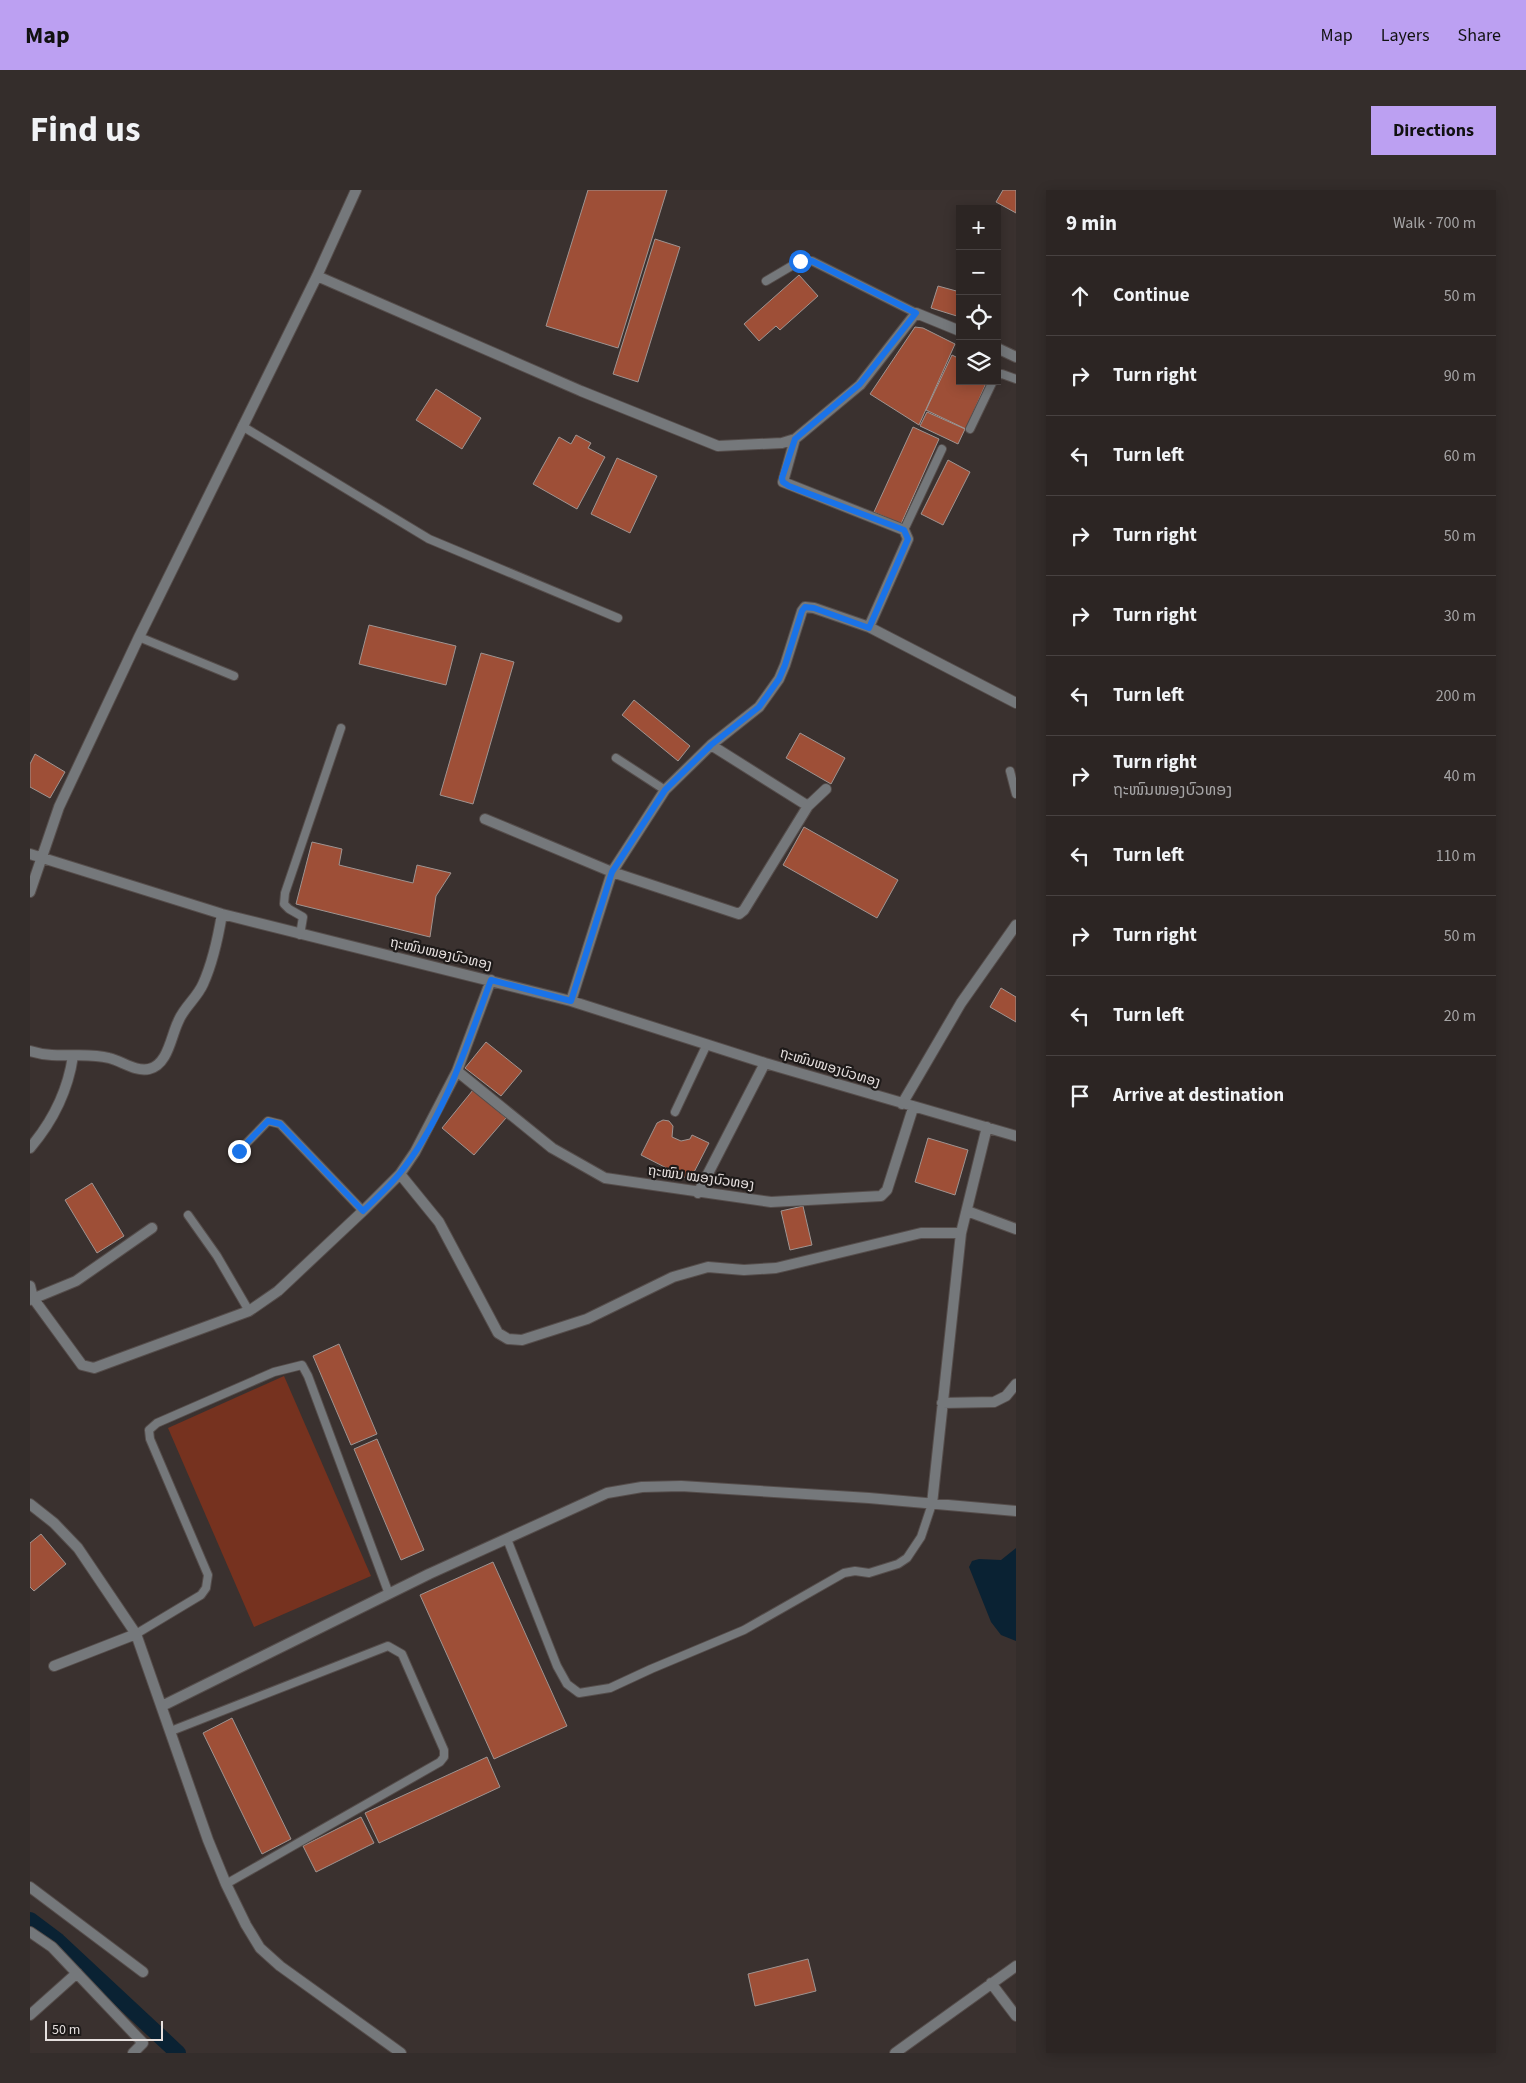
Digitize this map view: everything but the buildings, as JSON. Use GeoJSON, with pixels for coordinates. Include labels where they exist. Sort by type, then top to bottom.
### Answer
{"type":"FeatureCollection","features":[{"type":"Feature","properties":{"kind":"street"},"geometry":{"type":"LineString","coordinates":[[30,892],[59,807],[139,637],[317,276],[356,190]]}},
{"type":"Feature","properties":{"kind":"street"},"geometry":{"type":"LineString","coordinates":[[317,276],[581,391],[718,446],[782,443],[795,439],[860,384],[916,313],[956,329]]}},
{"type":"Feature","properties":{"kind":"street"},"geometry":{"type":"LineString","coordinates":[[1001,350],[1016,357]]}},
{"type":"Feature","properties":{"kind":"street"},"geometry":{"type":"LineString","coordinates":[[795,439],[783,482],[904,530],[908,539],[869,628]]}},
{"type":"Feature","properties":{"kind":"street"},"geometry":{"type":"LineString","coordinates":[[571,1001],[612,872],[665,790],[711,745],[759,707],[779,679],[805,607],[814,608],[869,628],[1016,703]]}},
{"type":"Feature","properties":{"kind":"street"},"geometry":{"type":"LineString","coordinates":[[711,745],[808,806]]}},
{"type":"Feature","properties":{"kind":"street"},"geometry":{"type":"LineString","coordinates":[[485,819],[612,872],[739,914],[744,910],[808,806],[826,789]]}},
{"type":"Feature","properties":{"kind":"street","name":"ຖະໜົນໜອງບົວທອງ"},"geometry":{"type":"LineString","coordinates":[[30,854],[222,914],[300,935],[571,1001],[765,1063],[914,1108],[1016,1136]]}},
{"type":"Feature","properties":{"kind":"street"},"geometry":{"type":"LineString","coordinates":[[30,1051],[52,1056],[108,1057],[137,1069],[150,1069],[161,1062],[178,1020],[203,984],[216,947],[222,914]]}},
{"type":"Feature","properties":{"kind":"street"},"geometry":{"type":"LineString","coordinates":[[902,1104],[961,1003],[1016,925]]}},
{"type":"Feature","properties":{"kind":"street"},"geometry":{"type":"LineString","coordinates":[[30,1286],[32,1299],[82,1364],[94,1368],[249,1311],[278,1291],[400,1174],[416,1152],[457,1071],[491,980]]}},
{"type":"Feature","properties":{"kind":"street"},"geometry":{"type":"LineString","coordinates":[[30,1148],[52,1118],[64,1094],[71,1074],[73,1056]]}},
{"type":"Feature","properties":{"kind":"street"},"geometry":{"type":"LineString","coordinates":[[698,1193],[765,1063]]}},
{"type":"Feature","properties":{"kind":"street","name":"ຖະໜົນ ໝອງບົວທອງ"},"geometry":{"type":"LineString","coordinates":[[457,1071],[552,1148],[605,1178],[698,1193],[771,1202],[881,1196],[887,1190],[914,1108]]}},
{"type":"Feature","properties":{"kind":"street"},"geometry":{"type":"LineString","coordinates":[[932,1504],[961,1233],[987,1128]]}},
{"type":"Feature","properties":{"kind":"street"},"geometry":{"type":"LineString","coordinates":[[400,1174],[439,1222],[498,1333],[508,1339],[522,1340],[587,1319],[673,1276],[708,1268],[744,1270],[776,1268],[921,1233],[961,1233]]}},
{"type":"Feature","properties":{"kind":"street"},"geometry":{"type":"LineString","coordinates":[[967,1211],[1016,1229]]}},
{"type":"Feature","properties":{"kind":"street"},"geometry":{"type":"LineString","coordinates":[[32,1299],[76,1281],[152,1228]]}},
{"type":"Feature","properties":{"kind":"street"},"geometry":{"type":"LineString","coordinates":[[942,1403],[994,1402],[1006,1396],[1016,1384]]}},
{"type":"Feature","properties":{"kind":"street"},"geometry":{"type":"LineString","coordinates":[[162,1706],[388,1594],[607,1493],[642,1487],[700,1487],[869,1498],[1016,1511]]}},
{"type":"Feature","properties":{"kind":"street"},"geometry":{"type":"LineString","coordinates":[[30,1504],[54,1523],[78,1548],[136,1634],[208,1840],[226,1884],[246,1925],[260,1948],[280,1966],[401,2053]]}},
{"type":"Feature","properties":{"kind":"street"},"geometry":{"type":"LineString","coordinates":[[54,1666],[136,1634]]}},
{"type":"Feature","properties":{"kind":"street"},"geometry":{"type":"LineString","coordinates":[[30,1887],[143,1972]]}},
{"type":"Feature","properties":{"kind":"street"},"geometry":{"type":"LineString","coordinates":[[30,1932],[52,1947],[143,2043],[132,2053]]}},
{"type":"Feature","properties":{"kind":"street"},"geometry":{"type":"LineString","coordinates":[[895,2053],[1016,1966]]}},
{"type":"Feature","properties":{"kind":"street"},"geometry":{"type":"LineString","coordinates":[[30,2015],[77,1973]]}},
{"type":"Feature","properties":{"kind":"street"},"geometry":{"type":"LineString","coordinates":[[991,1983],[1016,2016]]}},
{"type":"Feature","properties":{"kind":"lane"},"geometry":{"type":"LineString","coordinates":[[766,281],[800,261],[812,261],[916,313]]}},
{"type":"Feature","properties":{"kind":"lane"},"geometry":{"type":"LineString","coordinates":[[1001,374],[1016,379]]}},
{"type":"Feature","properties":{"kind":"lane"},"geometry":{"type":"LineString","coordinates":[[970,429],[991,385]]}},
{"type":"Feature","properties":{"kind":"lane"},"geometry":{"type":"LineString","coordinates":[[242,426],[429,539],[618,618]]}},
{"type":"Feature","properties":{"kind":"lane"},"geometry":{"type":"LineString","coordinates":[[904,530],[942,449]]}},
{"type":"Feature","properties":{"kind":"lane"},"geometry":{"type":"LineString","coordinates":[[139,637],[234,676]]}},
{"type":"Feature","properties":{"kind":"lane"},"geometry":{"type":"LineString","coordinates":[[300,935],[303,918],[284,904],[284,893],[341,728]]}},
{"type":"Feature","properties":{"kind":"lane"},"geometry":{"type":"LineString","coordinates":[[616,758],[665,790]]}},
{"type":"Feature","properties":{"kind":"lane"},"geometry":{"type":"LineString","coordinates":[[1010,771],[1016,794]]}},
{"type":"Feature","properties":{"kind":"lane"},"geometry":{"type":"LineString","coordinates":[[675,1112],[706,1044]]}},
{"type":"Feature","properties":{"kind":"lane"},"geometry":{"type":"LineString","coordinates":[[239,1151],[268,1121],[280,1124],[363,1211]]}},
{"type":"Feature","properties":{"kind":"lane"},"geometry":{"type":"LineString","coordinates":[[188,1215],[217,1256],[249,1311]]}},
{"type":"Feature","properties":{"kind":"lane"},"geometry":{"type":"LineString","coordinates":[[136,1634],[201,1595],[206,1588],[208,1575],[150,1439],[149,1430],[157,1423],[274,1372],[295,1366],[302,1365],[308,1376],[388,1594]]}},
{"type":"Feature","properties":{"kind":"lane"},"geometry":{"type":"LineString","coordinates":[[506,1539],[557,1666],[567,1684],[579,1693],[610,1688],[744,1630],[844,1574],[855,1571],[869,1573],[898,1564],[907,1558],[921,1537],[932,1504]]}},
{"type":"Feature","properties":{"kind":"lane"},"geometry":{"type":"LineString","coordinates":[[171,1731],[388,1646],[402,1654],[444,1750],[444,1757],[440,1762],[226,1884]]}},
{"type":"Feature","properties":{"kind":"shaded area"},"geometry":{"type":"Polygon","coordinates":[[[284,1376],[371,1576],[254,1627],[168,1428],[284,1376]]]}},
{"type":"Feature","properties":{"kind":"water"},"geometry":{"type":"Polygon","coordinates":[[[1016,1548],[1016,1641],[1001,1635],[991,1622],[969,1567],[972,1561],[979,1559],[1001,1560],[1016,1548]]]}},
{"type":"Feature","properties":{"kind":"waterway"},"geometry":{"type":"LineString","coordinates":[[30,1920],[58,1941],[178,2053]]}},
{"type":"Feature","properties":{"kind":"route"},"geometry":{"type":"LineString","coordinates":[[239,1151],[268,1121],[280,1124],[363,1211],[400,1174],[416,1152],[457,1071],[491,980],[571,1001],[612,872],[665,790],[711,745],[759,707],[779,679],[805,607],[814,608],[869,628],[908,539],[904,530],[789,486],[783,482],[782,478],[795,439],[860,384],[916,313],[812,261],[800,261]]}}]}
